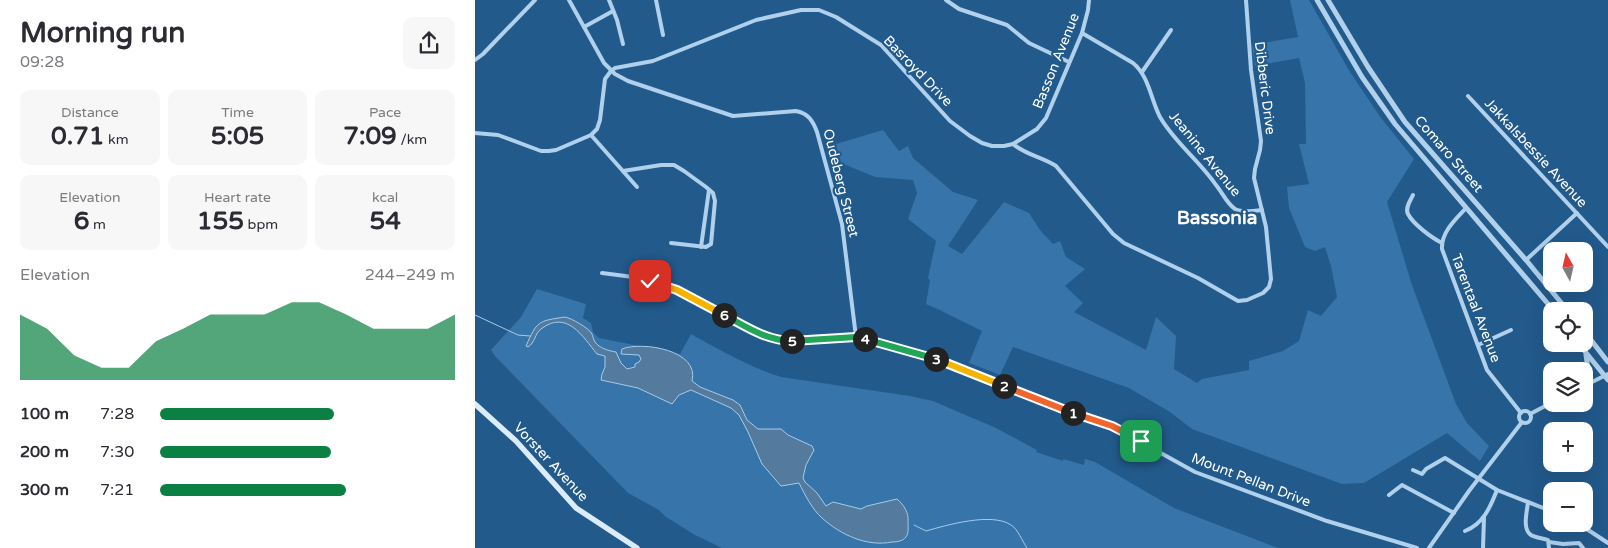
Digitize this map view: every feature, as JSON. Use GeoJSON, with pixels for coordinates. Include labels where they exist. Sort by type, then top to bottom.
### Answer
{"type":"FeatureCollection","features":[{"type":"Feature","properties":{"kind":"main road","name":"Vorster Avenue"},"geometry":{"type":"LineString","coordinates":[[475,404],[516,441],[576,508],[637,548]]}},
{"type":"Feature","properties":{"kind":"street"},"geometry":{"type":"LineString","coordinates":[[475,60],[535,0]]}},
{"type":"Feature","properties":{"kind":"street","name":"Oudeberg Street"},"geometry":{"type":"LineString","coordinates":[[569,0],[604,63],[621,78],[729,115],[745,116],[796,111],[802,112],[813,121],[842,224],[856,337]]}},
{"type":"Feature","properties":{"kind":"street"},"geometry":{"type":"LineString","coordinates":[[609,0],[617,20],[623,44]]}},
{"type":"Feature","properties":{"kind":"street"},"geometry":{"type":"LineString","coordinates":[[656,0],[663,35]]}},
{"type":"Feature","properties":{"kind":"street"},"geometry":{"type":"LineString","coordinates":[[946,0],[959,9],[1007,25],[1034,45],[1069,62]]}},
{"type":"Feature","properties":{"kind":"street","name":"Basson Avenue"},"geometry":{"type":"LineString","coordinates":[[1013,144],[1027,136],[1044,121],[1082,33],[1089,0]]}},
{"type":"Feature","properties":{"kind":"street","name":"Dibberic Drive"},"geometry":{"type":"LineString","coordinates":[[1013,144],[1024,152],[1060,169],[1119,240],[1198,278],[1238,301],[1247,300],[1263,292],[1269,287],[1271,279],[1268,243],[1254,178],[1261,140],[1248,41],[1246,0]]}},
{"type":"Feature","properties":{"kind":"street","name":"Comaro Street"},"geometry":{"type":"LineString","coordinates":[[1317,0],[1362,77],[1409,142],[1546,302]]}},
{"type":"Feature","properties":{"kind":"street","name":"Comaro Street"},"geometry":{"type":"LineString","coordinates":[[1328,0],[1368,67],[1405,122],[1561,302]]}},
{"type":"Feature","properties":{"kind":"street","name":"Basroyd Drive"},"geometry":{"type":"LineString","coordinates":[[611,71],[618,67],[657,59],[763,18],[801,10],[819,10],[837,17],[881,45],[950,121],[969,136],[992,146],[1013,144]]}},
{"type":"Feature","properties":{"kind":"street"},"geometry":{"type":"LineString","coordinates":[[584,27],[613,12]]}},
{"type":"Feature","properties":{"kind":"street"},"geometry":{"type":"LineString","coordinates":[[1082,33],[1133,63],[1142,72],[1171,30]]}},
{"type":"Feature","properties":{"kind":"street"},"geometry":{"type":"LineString","coordinates":[[475,133],[498,135],[533,149],[549,151],[591,135],[598,126],[605,79],[611,71]]}},
{"type":"Feature","properties":{"kind":"street","name":"Jeanine Avenue"},"geometry":{"type":"LineString","coordinates":[[1142,72],[1158,113],[1165,125],[1183,149],[1205,169],[1232,206],[1241,210],[1262,210]]}},
{"type":"Feature","properties":{"kind":"street","name":"Jakkalsbessie Avenue"},"geometry":{"type":"LineString","coordinates":[[1468,96],[1608,247]]}},
{"type":"Feature","properties":{"kind":"street"},"geometry":{"type":"LineString","coordinates":[[591,135],[637,187]]}},
{"type":"Feature","properties":{"kind":"street"},"geometry":{"type":"LineString","coordinates":[[623,171],[674,165],[713,193],[715,201],[711,244],[706,247],[671,243]]}},
{"type":"Feature","properties":{"kind":"street"},"geometry":{"type":"LineString","coordinates":[[701,246],[709,190]]}},
{"type":"Feature","properties":{"kind":"street"},"geometry":{"type":"LineString","coordinates":[[1413,195],[1408,206],[1409,214],[1425,232],[1441,243]]}},
{"type":"Feature","properties":{"kind":"street","name":"Tarentaal Avenue"},"geometry":{"type":"LineString","coordinates":[[1466,208],[1445,234],[1441,243],[1445,260],[1490,375],[1521,413]]}},
{"type":"Feature","properties":{"kind":"street"},"geometry":{"type":"LineString","coordinates":[[1526,260],[1577,213]]}},
{"type":"Feature","properties":{"kind":"street","name":"Mount Pellan Drive"},"geometry":{"type":"LineString","coordinates":[[602,273],[633,277],[664,285],[775,340],[790,341],[856,337],[943,360],[1065,411],[1112,426],[1195,472],[1327,522],[1417,548]]}},
{"type":"Feature","properties":{"kind":"street"},"geometry":{"type":"LineString","coordinates":[[1477,345],[1511,330]]}},
{"type":"Feature","properties":{"kind":"street"},"geometry":{"type":"LineString","coordinates":[[1593,343],[1608,362]]}},
{"type":"Feature","properties":{"kind":"street"},"geometry":{"type":"LineString","coordinates":[[1586,354],[1607,376],[1593,382]]}},
{"type":"Feature","properties":{"kind":"street"},"geometry":{"type":"LineString","coordinates":[[1586,354],[1587,362]]}},
{"type":"Feature","properties":{"kind":"street"},"geometry":{"type":"LineString","coordinates":[[1530,414],[1543,407]]}},
{"type":"Feature","properties":{"kind":"street"},"geometry":{"type":"LineString","coordinates":[[1522,422],[1519,418],[1521,413],[1526,411],[1530,414]]}},
{"type":"Feature","properties":{"kind":"street"},"geometry":{"type":"LineString","coordinates":[[1522,422],[1527,423],[1529,421],[1530,414]]}},
{"type":"Feature","properties":{"kind":"street"},"geometry":{"type":"LineString","coordinates":[[1429,548],[1477,480],[1522,422]]}},
{"type":"Feature","properties":{"kind":"street"},"geometry":{"type":"LineString","coordinates":[[1413,470],[1422,474],[1432,464],[1445,458],[1477,480],[1543,508]]}},
{"type":"Feature","properties":{"kind":"street"},"geometry":{"type":"LineString","coordinates":[[1389,495],[1402,485],[1454,513]]}},
{"type":"Feature","properties":{"kind":"street"},"geometry":{"type":"LineString","coordinates":[[1465,531],[1475,527],[1484,516],[1492,504],[1497,490]]}},
{"type":"Feature","properties":{"kind":"street"},"geometry":{"type":"LineString","coordinates":[[1528,502],[1526,520],[1527,531],[1531,535],[1547,539],[1549,542],[1563,544],[1579,543],[1583,548]]}},
{"type":"Feature","properties":{"kind":"street"},"geometry":{"type":"LineString","coordinates":[[1483,548],[1484,516]]}},
{"type":"Feature","properties":{"kind":"street"},"geometry":{"type":"LineString","coordinates":[[1591,532],[1608,543]]}},
{"type":"Feature","properties":{"kind":"street"},"geometry":{"type":"LineString","coordinates":[[1549,542],[1549,548]]}},
{"type":"Feature","properties":{"kind":"shaded area"},"geometry":{"type":"Polygon","coordinates":[[[1290,0],[1309,0],[1350,72],[1381,118],[1414,159],[1387,202],[1412,285],[1456,404],[1467,423],[1489,446],[1480,461],[1447,433],[1364,483],[1342,484],[1192,429],[1170,412],[1129,388],[1013,347],[1000,375],[969,363],[982,331],[926,304],[930,280],[928,278],[936,241],[908,219],[917,193],[913,180],[875,177],[834,160],[826,147],[883,130],[899,151],[908,146],[913,158],[953,192],[978,200],[948,246],[962,254],[1004,202],[1029,213],[1040,230],[1053,244],[1060,241],[1066,257],[1085,269],[1065,286],[1083,303],[1074,312],[1146,350],[1156,317],[1176,336],[1174,369],[1197,383],[1202,379],[1249,370],[1249,361],[1283,351],[1299,341],[1308,310],[1321,316],[1337,297],[1325,247],[1315,251],[1305,247],[1289,208],[1287,187],[1309,184],[1299,144],[1306,144],[1305,83],[1299,58],[1255,66],[1252,45],[1298,37],[1290,0]]]}},
{"type":"Feature","properties":{"kind":"shaded area"},"geometry":{"type":"Polygon","coordinates":[[[537,289],[586,304],[583,318],[591,323],[593,332],[599,338],[680,354],[691,334],[746,363],[781,377],[933,401],[996,428],[1037,450],[1036,452],[1063,461],[1063,459],[1084,465],[1085,459],[1095,462],[1174,508],[1278,548],[722,548],[695,535],[666,517],[659,510],[628,493],[495,356],[491,350],[521,317],[537,289]]]}},
{"type":"Feature","properties":{"kind":"shaded area"},"geometry":{"type":"Polygon","coordinates":[[[565,317],[587,329],[599,346],[616,352],[621,363],[627,369],[635,367],[635,364],[641,359],[639,355],[621,354],[622,349],[643,346],[655,347],[679,355],[692,370],[692,381],[700,387],[733,400],[740,405],[747,420],[758,429],[781,429],[788,435],[812,446],[814,450],[806,465],[803,478],[826,506],[833,502],[861,509],[897,499],[908,515],[908,534],[898,541],[873,543],[837,530],[815,510],[799,483],[781,486],[762,464],[739,415],[731,408],[691,390],[679,395],[672,404],[638,388],[601,380],[605,367],[605,356],[597,354],[580,333],[566,324],[559,322],[550,324],[541,329],[532,343],[528,347],[526,346],[533,331],[539,324],[544,321],[565,317]]]}},
{"type":"Feature","properties":{"kind":"waterway"},"geometry":{"type":"LineString","coordinates":[[475,315],[518,335],[530,336]]}},
{"type":"Feature","properties":{"kind":"waterway"},"geometry":{"type":"LineString","coordinates":[[914,525],[926,531],[969,521],[1003,521],[1016,529],[1027,548]]}},
{"type":"Feature","properties":{"kind":"district","name":"Bassonia"},"geometry":{"type":"Point","coordinates":[1217,218]}},
{"type":"Feature","properties":{"kind":"route"},"geometry":{"type":"LineString","coordinates":[[650,281],[677,290],[775,340],[790,341],[856,337],[943,360],[1065,411],[1112,426],[1141,441]]}}]}
